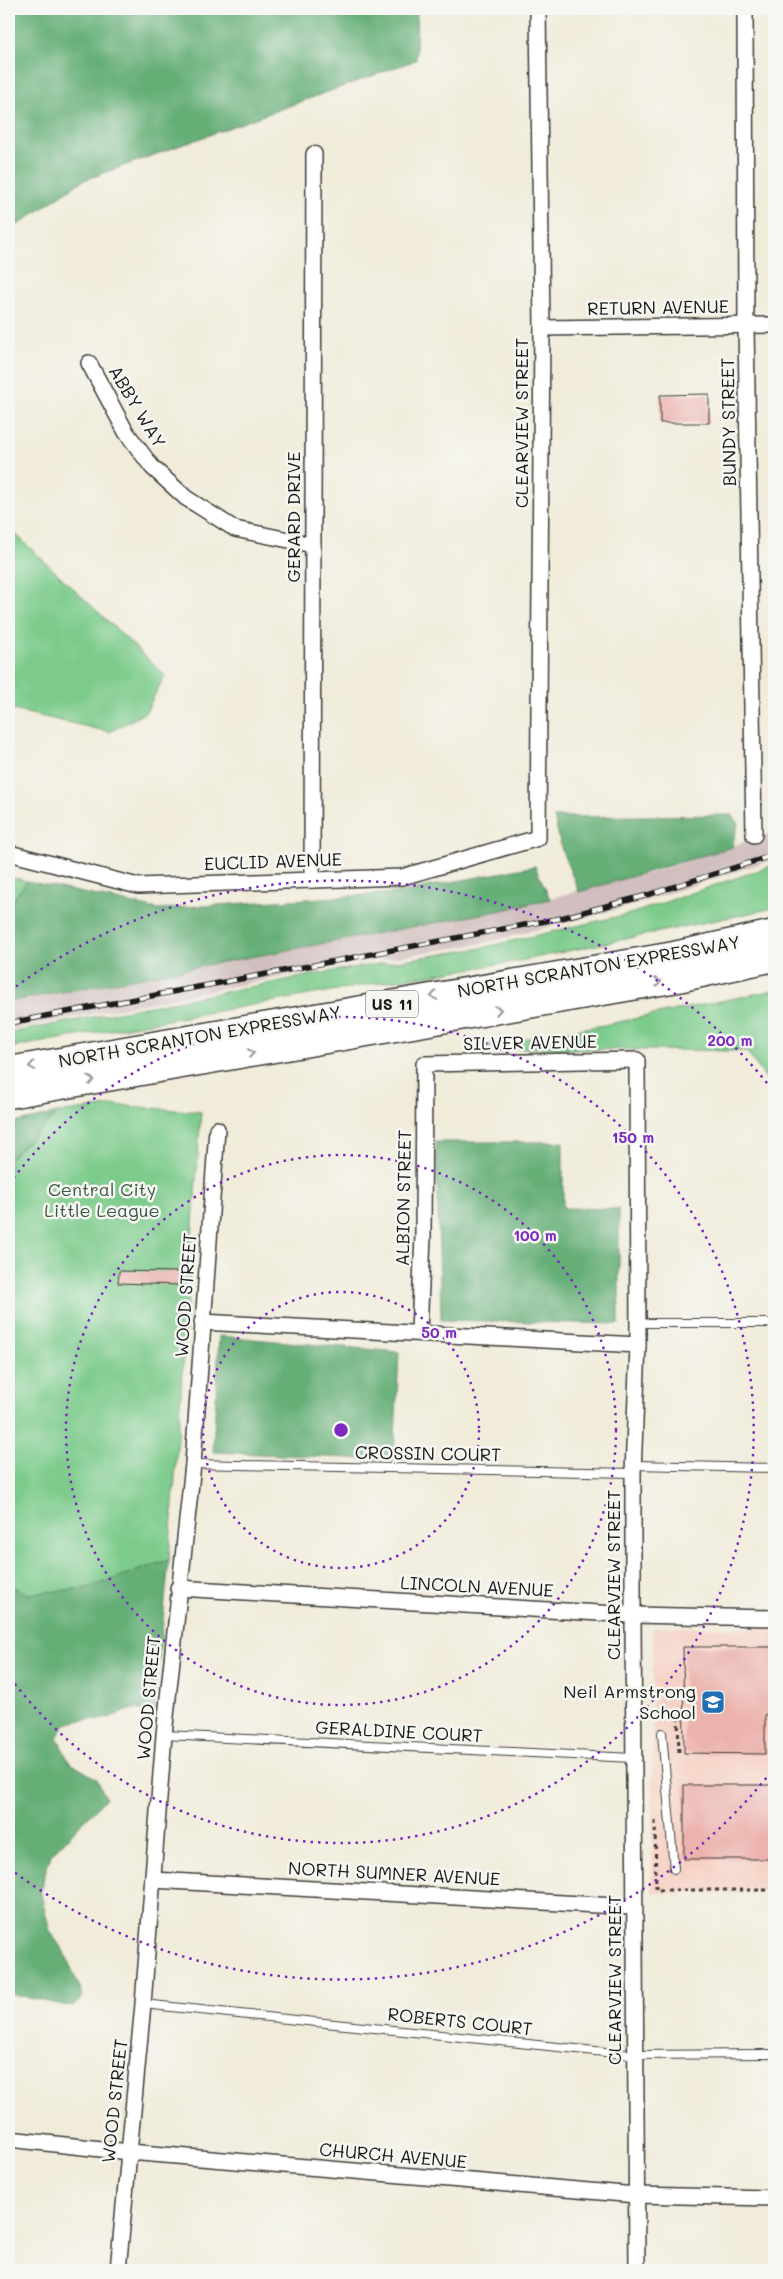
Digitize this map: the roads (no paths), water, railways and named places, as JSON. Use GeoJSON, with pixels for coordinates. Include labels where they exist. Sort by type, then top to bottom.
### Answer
{"type":"FeatureCollection","features":[{"type":"Feature","properties":{"kind":"highway","name":"NORTH SCRANTON EXPRESSWAY"},"geometry":{"type":"LineString","coordinates":[[9,1070],[674,955],[774,934]]}},
{"type":"Feature","properties":{"kind":"highway","name":"NORTH SCRANTON EXPRESSWAY"},"geometry":{"type":"LineString","coordinates":[[9,1094],[678,979],[774,958]]}},
{"type":"Feature","properties":{"kind":"street","name":"CLEARVIEW STREET"},"geometry":{"type":"LineString","coordinates":[[538,9],[542,328],[538,838]]}},
{"type":"Feature","properties":{"kind":"street","name":"BUNDY STREET"},"geometry":{"type":"LineString","coordinates":[[745,9],[746,325],[754,835]]}},
{"type":"Feature","properties":{"kind":"street","name":"GERARD DRIVE"},"geometry":{"type":"LineString","coordinates":[[312,880],[314,154]]}},
{"type":"Feature","properties":{"kind":"street","name":"RETURN AVENUE"},"geometry":{"type":"LineString","coordinates":[[542,328],[774,325]]}},
{"type":"Feature","properties":{"kind":"street","name":"ABBY WAY"},"geometry":{"type":"LineString","coordinates":[[89,363],[126,432],[152,467],[186,498],[235,529],[313,544]]}},
{"type":"Feature","properties":{"kind":"street","name":"EUCLID AVENUE"},"geometry":{"type":"LineString","coordinates":[[9,853],[138,886],[402,877],[538,838]]}},
{"type":"Feature","properties":{"kind":"street","name":"CLEARVIEW STREET"},"geometry":{"type":"LineString","coordinates":[[637,1060],[638,1345],[634,1469],[633,1616],[634,2055],[637,2270]]}},
{"type":"Feature","properties":{"kind":"street","name":"SILVER AVENUE"},"geometry":{"type":"LineString","coordinates":[[424,1064],[637,1060]]}},
{"type":"Feature","properties":{"kind":"street","name":"ALBION STREET"},"geometry":{"type":"LineString","coordinates":[[419,1333],[423,1236],[424,1064]]}},
{"type":"Feature","properties":{"kind":"street","name":"WOOD STREET"},"geometry":{"type":"LineString","coordinates":[[118,2270],[143,2004],[164,1735],[178,1588],[193,1464],[217,1129]]}},
{"type":"Feature","properties":{"kind":"street"},"geometry":{"type":"LineString","coordinates":[[202,1322],[638,1345]]}},
{"type":"Feature","properties":{"kind":"street","name":"LINCOLN AVENUE"},"geometry":{"type":"LineString","coordinates":[[178,1588],[633,1616],[774,1618]]}},
{"type":"Feature","properties":{"kind":"street","name":"NORTH SUMNER AVENUE"},"geometry":{"type":"LineString","coordinates":[[153,1880],[634,1907]]}},
{"type":"Feature","properties":{"kind":"street","name":"CHURCH AVENUE"},"geometry":{"type":"LineString","coordinates":[[9,2139],[129,2152],[636,2195],[774,2198]]}},
{"type":"Feature","properties":{"kind":"lane"},"geometry":{"type":"LineString","coordinates":[[638,1323],[774,1323]]}},
{"type":"Feature","properties":{"kind":"lane","name":"CROSSIN COURT"},"geometry":{"type":"LineString","coordinates":[[193,1464],[634,1469],[774,1468]]}},
{"type":"Feature","properties":{"kind":"lane"},"geometry":{"type":"LineString","coordinates":[[662,1732],[674,1869]]}},
{"type":"Feature","properties":{"kind":"lane","name":"GERALDINE COURT"},"geometry":{"type":"LineString","coordinates":[[164,1735],[633,1758]]}},
{"type":"Feature","properties":{"kind":"lane","name":"ROBERTS COURT"},"geometry":{"type":"LineString","coordinates":[[143,2004],[634,2055],[774,2054]]}},
{"type":"Feature","properties":{"kind":"railway"},"geometry":{"type":"LineString","coordinates":[[9,1023],[561,918],[644,896],[774,855]]}},
{"type":"Feature","properties":{"kind":"place","name":"Neil Armstrong School"},"geometry":{"type":"Point","coordinates":[713,1702]}},
{"type":"Feature","properties":{"kind":"park label","name":"Central City Little League"},"geometry":{"type":"Point","coordinates":[102,1200]}}]}
